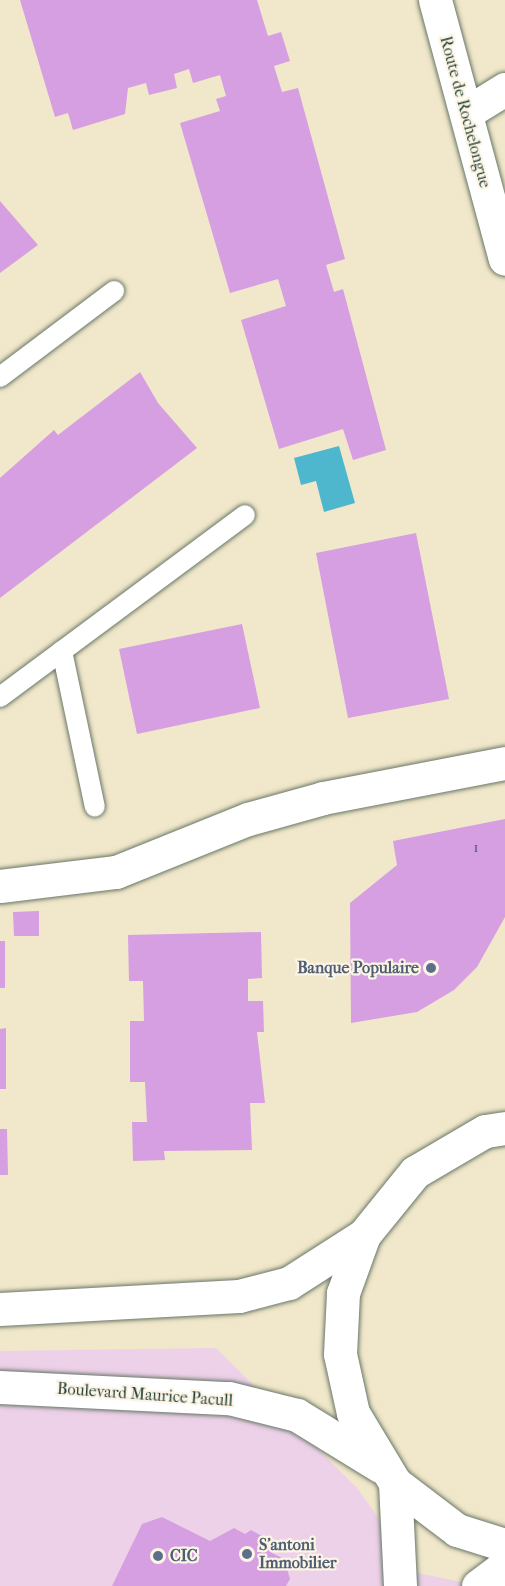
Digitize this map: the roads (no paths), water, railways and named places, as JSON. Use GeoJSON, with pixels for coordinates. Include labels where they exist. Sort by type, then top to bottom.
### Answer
{"type":"FeatureCollection","features":[{"type":"Feature","properties":{"kind":"street","name":"Route de Rochelongue"},"geometry":{"type":"LineString","coordinates":[[435,0],[505,259]]}},
{"type":"Feature","properties":{"kind":"street"},"geometry":{"type":"LineString","coordinates":[[466,113],[505,89]]}},
{"type":"Feature","properties":{"kind":"street"},"geometry":{"type":"LineString","coordinates":[[0,886],[116,872],[248,819],[303,804],[505,763]]}},
{"type":"Feature","properties":{"kind":"street"},"geometry":{"type":"LineString","coordinates":[[0,1309],[239,1296],[289,1283],[364,1235],[415,1172],[498,1125]]}},
{"type":"Feature","properties":{"kind":"street"},"geometry":{"type":"LineString","coordinates":[[364,1235],[344,1293],[340,1354],[353,1413],[389,1475],[400,1586]]}},
{"type":"Feature","properties":{"kind":"street","name":"Boulevard Maurice Pacull"},"geometry":{"type":"LineString","coordinates":[[0,1387],[229,1398],[297,1415],[389,1475],[457,1530],[505,1545]]}},
{"type":"Feature","properties":{"kind":"street"},"geometry":{"type":"LineString","coordinates":[[478,1586],[505,1566]]}},
{"type":"Feature","properties":{"kind":"lane"},"geometry":{"type":"LineString","coordinates":[[0,377],[114,291]]}},
{"type":"Feature","properties":{"kind":"lane"},"geometry":{"type":"LineString","coordinates":[[0,697],[245,515]]}},
{"type":"Feature","properties":{"kind":"lane"},"geometry":{"type":"LineString","coordinates":[[62,651],[95,807]]}},
{"type":"Feature","properties":{"kind":"water"},"geometry":{"type":"Polygon","coordinates":[[[339,446],[355,503],[324,512],[316,481],[301,485],[294,458],[339,446]]]}},
{"type":"Feature","properties":{"kind":"place","name":"Banque Populaire"},"geometry":{"type":"Point","coordinates":[431,968]}},
{"type":"Feature","properties":{"kind":"place","name":"S'antoni Immobilier"},"geometry":{"type":"Point","coordinates":[247,1554]}},
{"type":"Feature","properties":{"kind":"place","name":"CIC"},"geometry":{"type":"Point","coordinates":[158,1556]}}]}
